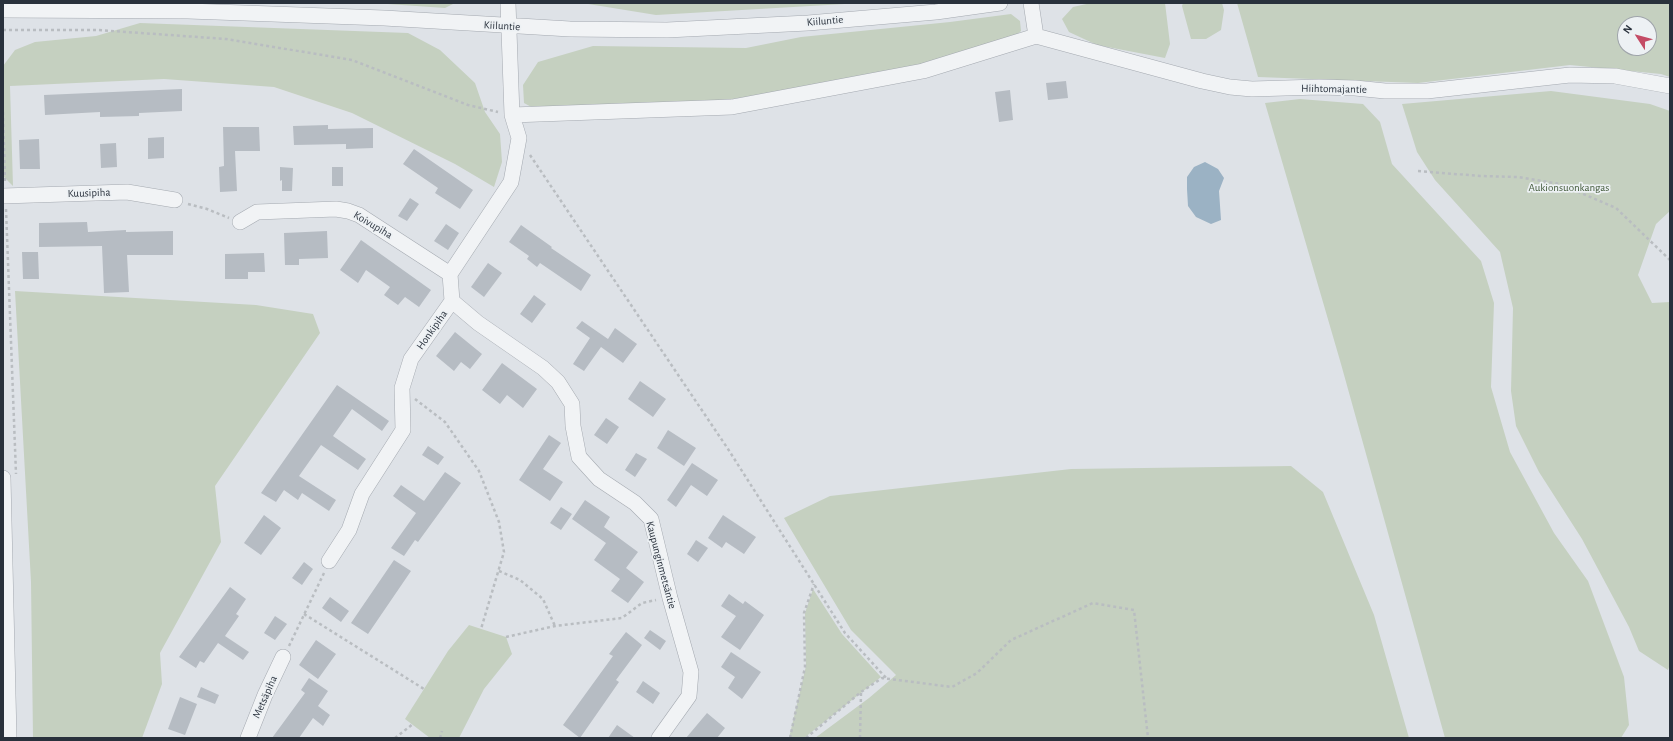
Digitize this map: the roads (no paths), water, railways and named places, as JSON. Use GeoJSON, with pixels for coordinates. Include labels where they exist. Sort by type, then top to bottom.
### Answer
{"type":"FeatureCollection","features":[{"type":"Feature","properties":{"kind":"street"},"geometry":{"type":"LineString","coordinates":[[450,274],[510,182],[519,138],[512,115],[508,3]]}},
{"type":"Feature","properties":{"kind":"street","name":"Kiiluntie"},"geometry":{"type":"LineString","coordinates":[[3,10],[196,12],[384,18],[570,29],[666,30],[815,22],[936,12],[1000,3]]}},
{"type":"Feature","properties":{"kind":"street"},"geometry":{"type":"LineString","coordinates":[[512,115],[732,107],[923,71],[1036,36],[1031,3]]}},
{"type":"Feature","properties":{"kind":"street","name":"Hiihtomajantie"},"geometry":{"type":"LineString","coordinates":[[1036,36],[1202,81],[1252,89],[1319,87],[1385,91],[1427,91],[1570,75],[1615,76],[1670,86]]}},
{"type":"Feature","properties":{"kind":"street","name":"Kuusipiha"},"geometry":{"type":"LineString","coordinates":[[4,196],[127,192],[175,200]]}},
{"type":"Feature","properties":{"kind":"street","name":"Koivupiha"},"geometry":{"type":"LineString","coordinates":[[240,222],[257,212],[336,209],[348,211],[359,214],[450,274]]}},
{"type":"Feature","properties":{"kind":"street","name":"Honkipiha"},"geometry":{"type":"LineString","coordinates":[[330,560],[349,530],[362,494],[403,430],[402,388],[411,359],[452,301],[450,274]]}},
{"type":"Feature","properties":{"kind":"street","name":"Kaupunginmetsäntie"},"geometry":{"type":"LineString","coordinates":[[452,301],[478,323],[542,368],[558,382],[572,404],[573,426],[579,457],[599,479],[635,502],[651,519],[670,598],[691,672],[689,696],[659,738]]}},
{"type":"Feature","properties":{"kind":"street"},"geometry":{"type":"LineString","coordinates":[[9,738],[3,503],[10,479]]}},
{"type":"Feature","properties":{"kind":"street","name":"Metsäpiha"},"geometry":{"type":"LineString","coordinates":[[248,738],[265,695],[283,657]]}},
{"type":"Feature","properties":{"kind":"water"},"geometry":{"type":"Polygon","coordinates":[[[1205,162],[1218,169],[1224,178],[1219,191],[1221,220],[1211,224],[1196,217],[1188,206],[1187,177],[1194,167],[1205,162]]]}},
{"type":"Feature","properties":{"kind":"park label","name":"Aukionsuonkangas"},"geometry":{"type":"Point","coordinates":[1569,188]}}]}
